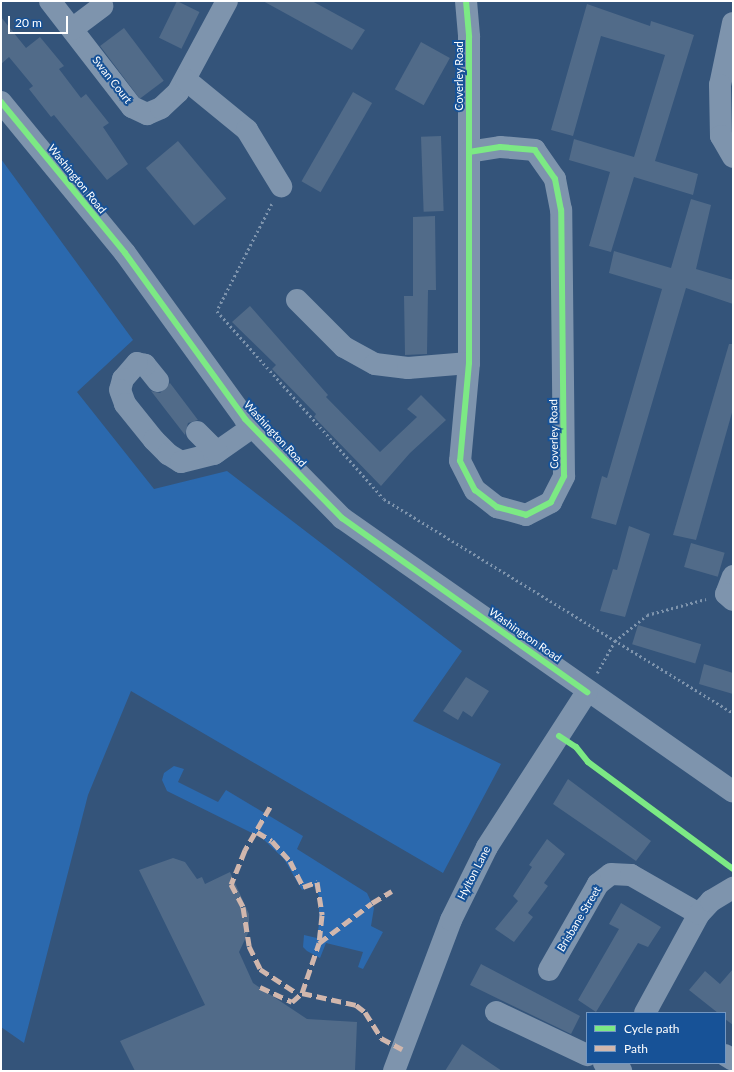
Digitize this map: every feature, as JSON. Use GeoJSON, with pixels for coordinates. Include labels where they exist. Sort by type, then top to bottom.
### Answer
{"type":"FeatureCollection","features":[{"type":"Feature","properties":{"kind":"street","name":"Swan Court"},"geometry":{"type":"LineString","coordinates":[[50,1],[132,107],[148,114],[161,108],[182,86]]}},
{"type":"Feature","properties":{"kind":"street"},"geometry":{"type":"LineString","coordinates":[[226,1],[182,86],[247,130],[281,186]]}},
{"type":"Feature","properties":{"kind":"street","name":"Coverley Road"},"geometry":{"type":"LineString","coordinates":[[466,1],[469,37],[470,152],[469,364],[460,461],[476,490],[497,507],[526,515],[551,502],[564,476],[561,210],[555,179],[535,150],[500,147],[470,152]]}},
{"type":"Feature","properties":{"kind":"street"},"geometry":{"type":"LineString","coordinates":[[72,29],[102,6]]}},
{"type":"Feature","properties":{"kind":"street"},"geometry":{"type":"LineString","coordinates":[[733,22],[720,85],[721,136],[733,157]]}},
{"type":"Feature","properties":{"kind":"street","name":"Washington Road"},"geometry":{"type":"LineString","coordinates":[[1,102],[125,253],[196,354],[254,426],[342,518],[587,692],[733,792]]}},
{"type":"Feature","properties":{"kind":"street"},"geometry":{"type":"LineString","coordinates":[[297,300],[344,347],[375,364],[408,368],[469,364]]}},
{"type":"Feature","properties":{"kind":"street"},"geometry":{"type":"LineString","coordinates":[[158,381],[145,365],[138,363],[123,379],[120,390],[125,404],[137,419],[168,454],[181,462],[195,461],[217,452],[254,426]]}},
{"type":"Feature","properties":{"kind":"street"},"geometry":{"type":"LineString","coordinates":[[197,432],[217,452]]}},
{"type":"Feature","properties":{"kind":"street","name":"Hylton Lane"},"geometry":{"type":"LineString","coordinates":[[394,1071],[451,920],[487,847],[587,692]]}},
{"type":"Feature","properties":{"kind":"street","name":"Brisbane Street"},"geometry":{"type":"LineString","coordinates":[[549,970],[598,884],[611,874],[632,874],[699,914]]}},
{"type":"Feature","properties":{"kind":"street"},"geometry":{"type":"LineString","coordinates":[[648,1012],[699,914],[711,901],[733,888]]}},
{"type":"Feature","properties":{"kind":"street"},"geometry":{"type":"LineString","coordinates":[[496,1012],[586,1055]]}},
{"type":"Feature","properties":{"kind":"street"},"geometry":{"type":"LineString","coordinates":[[606,1064],[622,1071]]}},
{"type":"Feature","properties":{"kind":"path"},"geometry":{"type":"LineString","coordinates":[[281,186],[216,311],[384,499],[733,712]]}},
{"type":"Feature","properties":{"kind":"path"},"geometry":{"type":"LineString","coordinates":[[587,692],[615,641],[647,615],[731,590]]}},
{"type":"Feature","properties":{"kind":"shaded area"},"geometry":{"type":"Polygon","coordinates":[[[1,159],[133,340],[77,392],[154,489],[227,471],[462,651],[413,721],[501,764],[443,873],[131,691],[88,795],[24,1043],[1,1027],[1,159]]]}},
{"type":"Feature","properties":{"kind":"shaded area"},"geometry":{"type":"Polygon","coordinates":[[[174,766],[184,769],[178,782],[218,802],[226,790],[303,836],[297,849],[367,893],[374,908],[371,926],[383,932],[363,969],[358,967],[363,952],[326,943],[320,958],[303,947],[304,935],[317,938],[319,924],[319,896],[314,886],[302,890],[284,859],[262,838],[167,791],[162,780],[164,773],[174,766]]]}},
{"type":"Feature","properties":{"kind":"building"},"geometry":{"type":"Polygon","coordinates":[[[177,1],[199,12],[181,49],[159,38],[177,1]]]}},
{"type":"Feature","properties":{"kind":"building"},"geometry":{"type":"Polygon","coordinates":[[[263,1],[312,1],[365,30],[352,50],[263,1]]]}},
{"type":"Feature","properties":{"kind":"building"},"geometry":{"type":"Polygon","coordinates":[[[587,4],[650,26],[651,21],[694,35],[655,161],[698,174],[693,195],[634,177],[611,252],[589,246],[610,172],[569,160],[574,139],[634,157],[665,55],[601,36],[573,136],[551,130],[587,4]]]}},
{"type":"Feature","properties":{"kind":"building"},"geometry":{"type":"Polygon","coordinates":[[[1,17],[26,48],[40,37],[64,66],[59,69],[81,98],[86,94],[109,123],[103,127],[128,164],[107,180],[54,115],[51,117],[29,89],[33,86],[9,57],[1,64],[1,17]]]}},
{"type":"Feature","properties":{"kind":"building"},"geometry":{"type":"Polygon","coordinates":[[[124,28],[164,81],[140,99],[100,46],[124,28]]]}},
{"type":"Feature","properties":{"kind":"building"},"geometry":{"type":"Polygon","coordinates":[[[421,42],[450,58],[424,105],[395,89],[421,42]]]}},
{"type":"Feature","properties":{"kind":"building"},"geometry":{"type":"Polygon","coordinates":[[[353,92],[372,103],[321,192],[302,181],[353,92]]]}},
{"type":"Feature","properties":{"kind":"building"},"geometry":{"type":"Polygon","coordinates":[[[441,136],[444,211],[424,212],[421,137],[441,136]]]}},
{"type":"Feature","properties":{"kind":"building"},"geometry":{"type":"Polygon","coordinates":[[[178,141],[226,198],[194,225],[146,168],[178,141]]]}},
{"type":"Feature","properties":{"kind":"building"},"geometry":{"type":"Polygon","coordinates":[[[691,199],[711,205],[696,269],[733,280],[733,304],[686,288],[616,525],[591,518],[602,476],[607,478],[662,289],[609,273],[614,251],[671,268],[691,199]]]}},
{"type":"Feature","properties":{"kind":"building"},"geometry":{"type":"Polygon","coordinates":[[[435,216],[436,290],[428,290],[427,354],[405,355],[404,296],[413,296],[413,217],[435,216]]]}},
{"type":"Feature","properties":{"kind":"building"},"geometry":{"type":"Polygon","coordinates":[[[250,306],[328,395],[326,397],[380,452],[417,417],[407,409],[421,395],[446,420],[410,453],[381,486],[314,417],[316,414],[272,369],[276,365],[232,322],[250,306]]]}},
{"type":"Feature","properties":{"kind":"building"},"geometry":{"type":"Polygon","coordinates":[[[729,344],[733,344],[733,409],[696,540],[673,535],[729,344]]]}},
{"type":"Feature","properties":{"kind":"building"},"geometry":{"type":"Polygon","coordinates":[[[170,383],[198,420],[188,423],[185,435],[151,391],[160,393],[170,383]]]}},
{"type":"Feature","properties":{"kind":"building"},"geometry":{"type":"Polygon","coordinates":[[[629,526],[650,534],[625,617],[600,611],[613,569],[617,570],[629,526]]]}},
{"type":"Feature","properties":{"kind":"building"},"geometry":{"type":"Polygon","coordinates":[[[691,543],[725,553],[718,577],[684,567],[691,543]]]}},
{"type":"Feature","properties":{"kind":"building"},"geometry":{"type":"Polygon","coordinates":[[[638,625],[701,644],[695,663],[632,644],[638,625]]]}},
{"type":"Feature","properties":{"kind":"building"},"geometry":{"type":"Polygon","coordinates":[[[704,664],[733,673],[733,694],[699,684],[704,664]]]}},
{"type":"Feature","properties":{"kind":"building"},"geometry":{"type":"Polygon","coordinates":[[[466,677],[489,691],[472,717],[463,711],[458,720],[443,711],[466,677]]]}},
{"type":"Feature","properties":{"kind":"building"},"geometry":{"type":"Polygon","coordinates":[[[568,779],[651,841],[636,861],[553,804],[568,779]]]}},
{"type":"Feature","properties":{"kind":"building"},"geometry":{"type":"Polygon","coordinates":[[[547,839],[565,854],[544,883],[548,886],[528,913],[533,917],[514,942],[495,929],[518,901],[513,896],[532,867],[529,865],[547,839]]]}},
{"type":"Feature","properties":{"kind":"building"},"geometry":{"type":"Polygon","coordinates":[[[173,858],[185,862],[197,879],[202,877],[205,884],[230,872],[249,914],[249,931],[239,952],[253,983],[307,1019],[357,1022],[355,1071],[135,1071],[120,1041],[205,1005],[139,870],[173,858]]]}},
{"type":"Feature","properties":{"kind":"building"},"geometry":{"type":"Polygon","coordinates":[[[621,903],[661,927],[648,947],[638,943],[596,1012],[578,1000],[619,929],[609,924],[621,903]]]}},
{"type":"Feature","properties":{"kind":"building"},"geometry":{"type":"Polygon","coordinates":[[[481,964],[580,1016],[571,1034],[470,985],[481,964]]]}},
{"type":"Feature","properties":{"kind":"building"},"geometry":{"type":"Polygon","coordinates":[[[733,969],[733,1025],[726,1020],[726,1012],[717,1012],[689,990],[705,971],[720,984],[733,969]]]}},
{"type":"Feature","properties":{"kind":"building"},"geometry":{"type":"Polygon","coordinates":[[[462,1044],[502,1071],[445,1071],[462,1044]]]}},
{"type":"Feature","properties":{"kind":"marked path"},"geometry":{"type":"LineString","coordinates":[[270,807],[245,850],[231,884],[243,907],[249,946],[260,969],[298,994]]}},
{"type":"Feature","properties":{"kind":"marked path"},"geometry":{"type":"LineString","coordinates":[[257,832],[272,841],[290,861],[303,887],[317,882],[322,915],[319,943]]}},
{"type":"Feature","properties":{"kind":"marked path"},"geometry":{"type":"LineString","coordinates":[[302,993],[319,943],[372,903],[392,891]]}},
{"type":"Feature","properties":{"kind":"marked path"},"geometry":{"type":"LineString","coordinates":[[260,987],[292,1002],[302,993],[356,1005],[365,1012],[381,1038],[402,1049]]}},
{"type":"Feature","properties":{"kind":"cycle path"},"geometry":{"type":"LineString","coordinates":[[466,1],[469,37],[469,363],[460,461],[475,490],[497,507],[526,515],[551,502],[564,476],[561,210],[555,179],[535,150],[500,147],[470,152]]}},
{"type":"Feature","properties":{"kind":"cycle path"},"geometry":{"type":"LineString","coordinates":[[1,102],[125,253],[245,419],[342,518],[587,692]]}},
{"type":"Feature","properties":{"kind":"cycle path"},"geometry":{"type":"LineString","coordinates":[[559,736],[576,747],[588,762],[733,869]]}}]}
